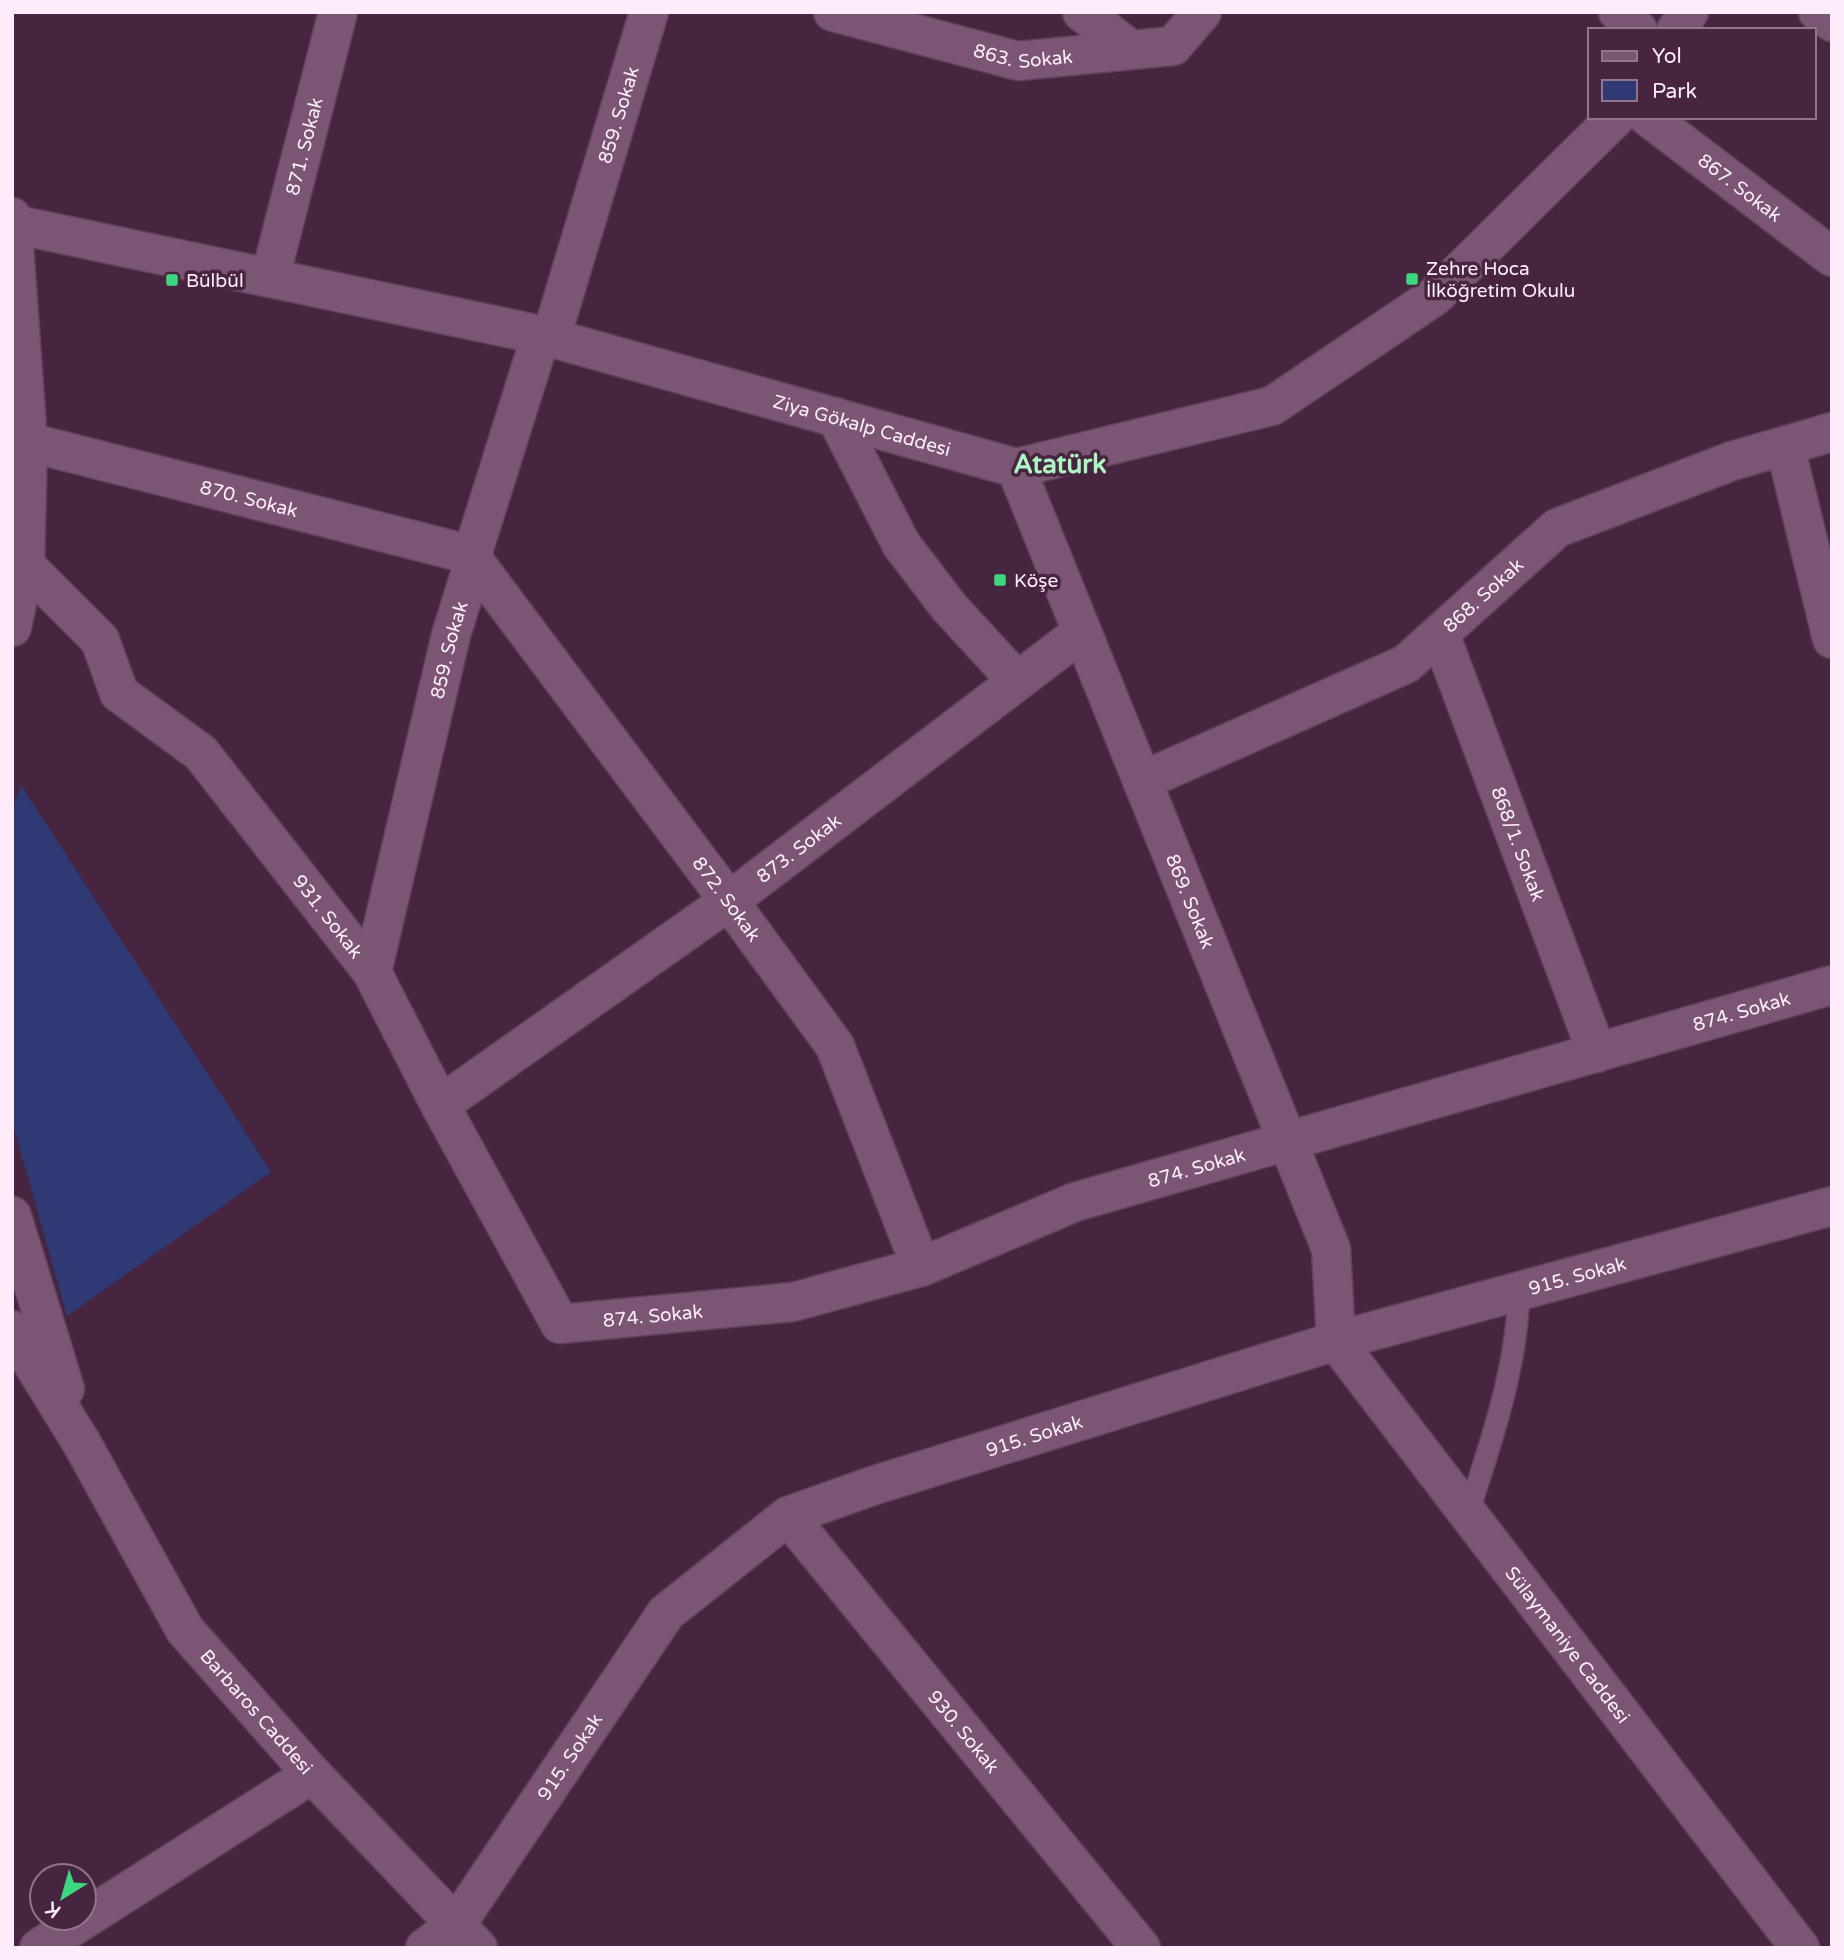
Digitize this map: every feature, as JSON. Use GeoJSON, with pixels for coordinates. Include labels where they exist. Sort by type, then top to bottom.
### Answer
{"type":"FeatureCollection","features":[{"type":"Feature","properties":{"kind":"street","name":"871. Sokak"},"geometry":{"type":"LineString","coordinates":[[270,278],[338,12]]}},
{"type":"Feature","properties":{"kind":"street","name":"859. Sokak"},"geometry":{"type":"LineString","coordinates":[[372,972],[451,635],[473,558],[649,12]]}},
{"type":"Feature","properties":{"kind":"street","name":"863. Sokak"},"geometry":{"type":"LineString","coordinates":[[833,12],[1018,61],[1173,46],[1202,12]]}},
{"type":"Feature","properties":{"kind":"street"},"geometry":{"type":"LineString","coordinates":[[1082,12],[1130,50]]}},
{"type":"Feature","properties":{"kind":"street"},"geometry":{"type":"LineString","coordinates":[[1618,12],[1637,28]]}},
{"type":"Feature","properties":{"kind":"street"},"geometry":{"type":"LineString","coordinates":[[1677,28],[1689,12]]}},
{"type":"Feature","properties":{"kind":"street"},"geometry":{"type":"LineString","coordinates":[[1818,12],[1832,22]]}},
{"type":"Feature","properties":{"kind":"street","name":"Ziya Gökalp Caddesi"},"geometry":{"type":"LineString","coordinates":[[13,224],[546,336],[1016,468],[1272,406],[1435,296],[1614,119]]}},
{"type":"Feature","properties":{"kind":"street","name":"867. Sokak"},"geometry":{"type":"LineString","coordinates":[[1651,119],[1832,257]]}},
{"type":"Feature","properties":{"kind":"street"},"geometry":{"type":"LineString","coordinates":[[12,217],[20,435],[18,577],[12,627]]}},
{"type":"Feature","properties":{"kind":"street"},"geometry":{"type":"LineString","coordinates":[[836,417],[901,544],[949,607],[1017,681]]}},
{"type":"Feature","properties":{"kind":"street","name":"868. Sokak"},"geometry":{"type":"LineString","coordinates":[[1142,780],[1406,664],[1557,528],[1732,461],[1832,432]]}},
{"type":"Feature","properties":{"kind":"street","name":"870. Sokak"},"geometry":{"type":"LineString","coordinates":[[20,435],[473,558]]}},
{"type":"Feature","properties":{"kind":"street"},"geometry":{"type":"LineString","coordinates":[[1785,446],[1832,639]]}},
{"type":"Feature","properties":{"kind":"street","name":"869. Sokak"},"geometry":{"type":"LineString","coordinates":[[1016,468],[1331,1249],[1336,1341]]}},
{"type":"Feature","properties":{"kind":"street","name":"872. Sokak"},"geometry":{"type":"LineString","coordinates":[[473,558],[835,1046],[921,1267]]}},
{"type":"Feature","properties":{"kind":"street","name":"931. Sokak"},"geometry":{"type":"LineString","coordinates":[[18,577],[100,640],[119,692],[201,753],[372,972],[440,1105],[559,1324]]}},
{"type":"Feature","properties":{"kind":"street","name":"873. Sokak"},"geometry":{"type":"LineString","coordinates":[[440,1105],[729,901],[1082,632]]}},
{"type":"Feature","properties":{"kind":"street","name":"868/1. Sokak"},"geometry":{"type":"LineString","coordinates":[[1440,634],[1597,1053]]}},
{"type":"Feature","properties":{"kind":"street","name":"874. Sokak"},"geometry":{"type":"LineString","coordinates":[[559,1324],[793,1302],[921,1267],[1075,1202],[1832,985]]}},
{"type":"Feature","properties":{"kind":"street","name":"915. Sokak"},"geometry":{"type":"LineString","coordinates":[[425,1948],[467,1936],[666,1613],[788,1516],[872,1486],[1336,1341],[1832,1206]]}},
{"type":"Feature","properties":{"kind":"street","name":"Barbaros Caddesi"},"geometry":{"type":"LineString","coordinates":[[12,1216],[81,1441]]}},
{"type":"Feature","properties":{"kind":"street","name":"Barbaros Caddesi"},"geometry":{"type":"LineString","coordinates":[[12,1330],[81,1441],[186,1630],[312,1774],[467,1936]]}},
{"type":"Feature","properties":{"kind":"street","name":"Sülaymaniye Caddesi"},"geometry":{"type":"LineString","coordinates":[[1336,1341],[1800,1948]]}},
{"type":"Feature","properties":{"kind":"street","name":"930. Sokak"},"geometry":{"type":"LineString","coordinates":[[788,1516],[1141,1948]]}},
{"type":"Feature","properties":{"kind":"street"},"geometry":{"type":"LineString","coordinates":[[39,1948],[312,1774]]}},
{"type":"Feature","properties":{"kind":"lane"},"geometry":{"type":"LineString","coordinates":[[1468,1514],[1493,1436],[1512,1357],[1518,1326],[1519,1291]]}},
{"type":"Feature","properties":{"kind":"green space"},"geometry":{"type":"Polygon","coordinates":[[[21,785],[271,1172],[67,1316],[12,1121],[12,810],[21,785]]]}},
{"type":"Feature","properties":{"kind":"place","name":"Zehre Hoca İlköğretim Okulu"},"geometry":{"type":"Point","coordinates":[1412,279]}},
{"type":"Feature","properties":{"kind":"place","name":"Bülbül"},"geometry":{"type":"Point","coordinates":[172,280]}},
{"type":"Feature","properties":{"kind":"place","name":"Köşe"},"geometry":{"type":"Point","coordinates":[1000,580]}},
{"type":"Feature","properties":{"kind":"district","name":"Atatürk"},"geometry":{"type":"Point","coordinates":[1060,464]}}]}
